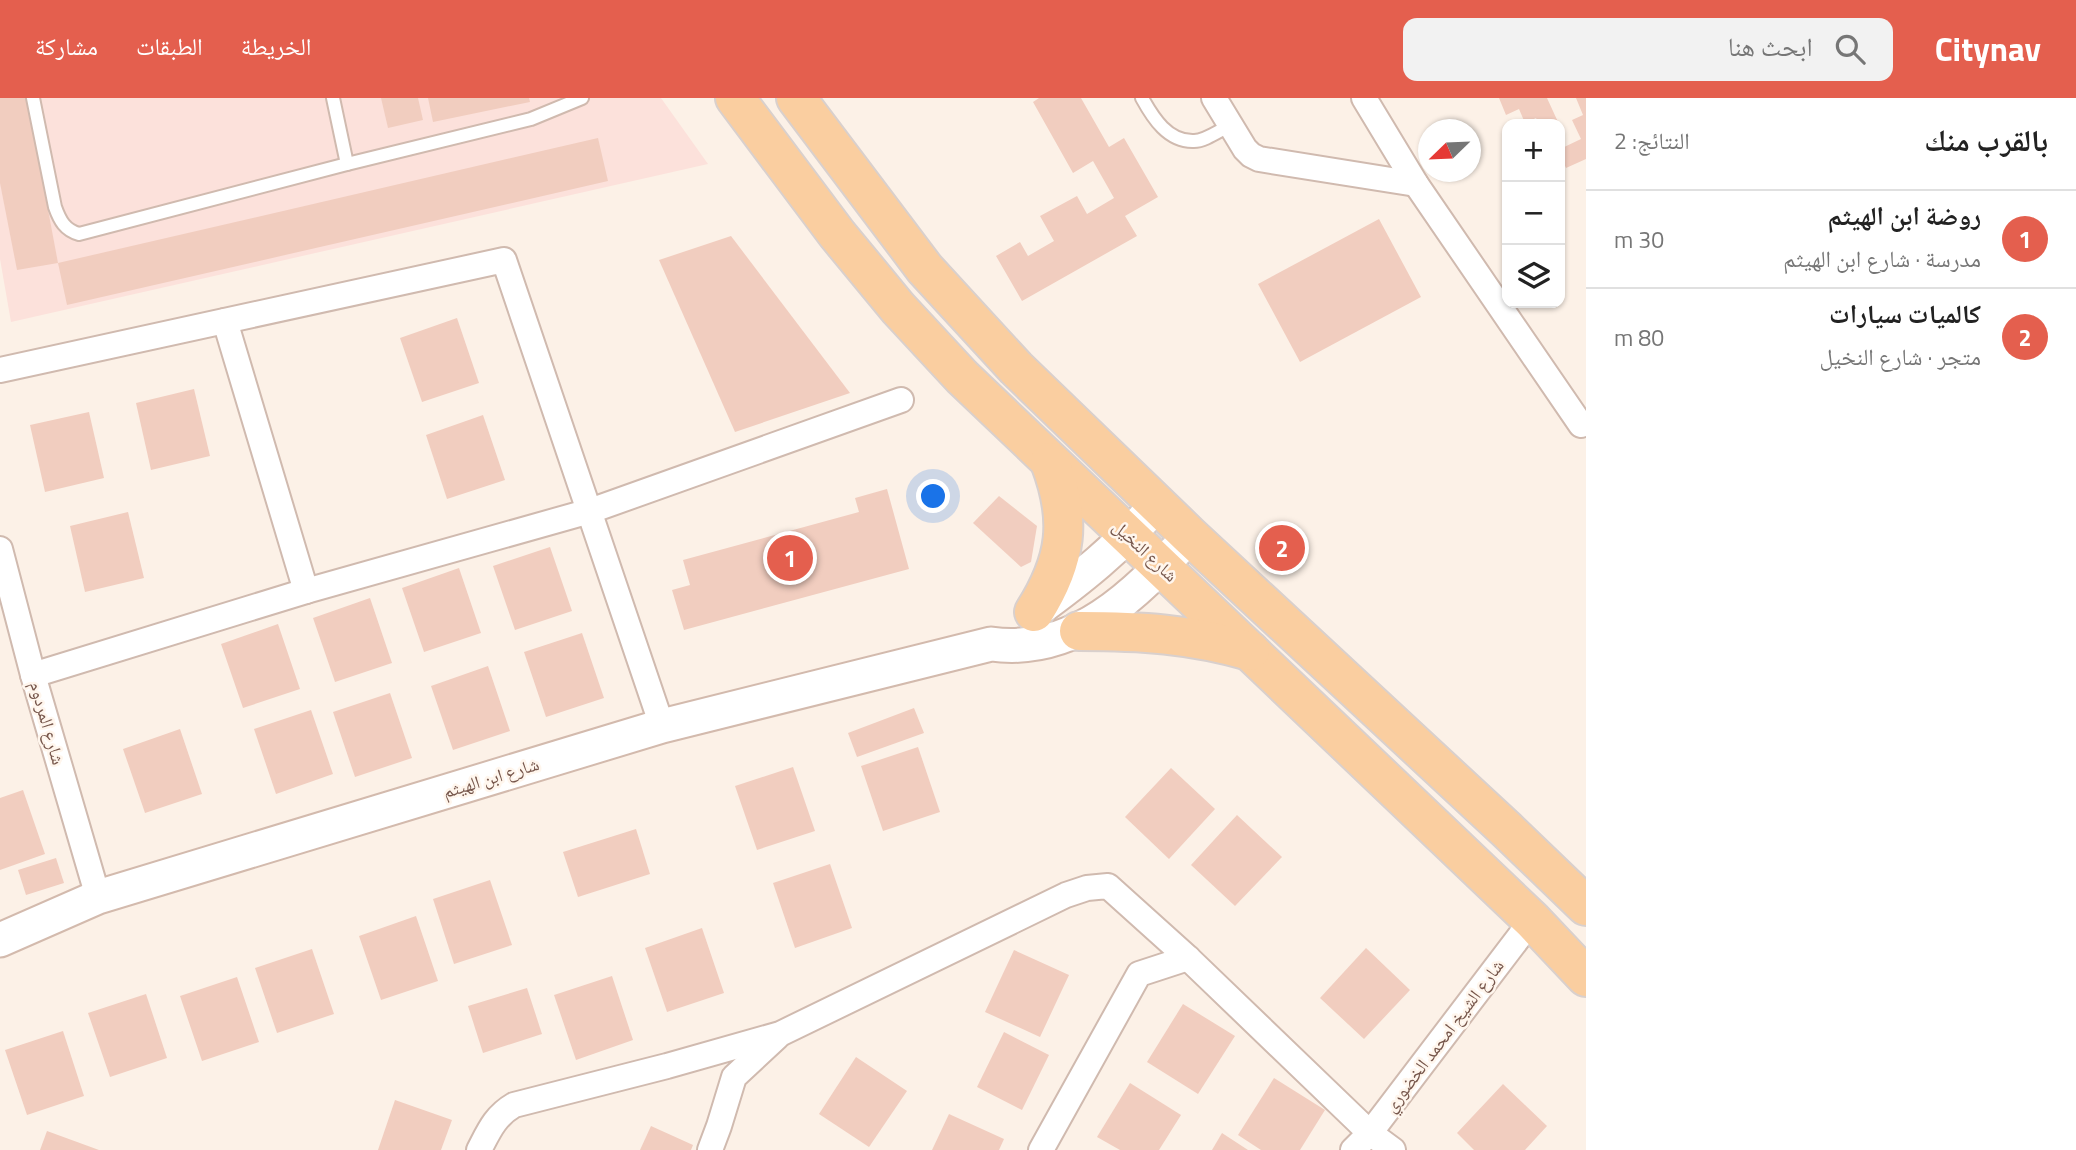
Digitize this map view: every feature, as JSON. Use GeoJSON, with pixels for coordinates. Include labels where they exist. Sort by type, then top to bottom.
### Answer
{"type":"FeatureCollection","features":[{"type":"Feature","properties":{"kind":"main road","name":"شارع النخيل"},"geometry":{"type":"LineString","coordinates":[[735,98],[837,234],[898,308],[962,377],[1532,920],[1586,976]]}},
{"type":"Feature","properties":{"kind":"main road"},"geometry":{"type":"LineString","coordinates":[[796,98],[925,269],[1016,368],[1190,536],[1488,811],[1586,906]]}},
{"type":"Feature","properties":{"kind":"main road"},"geometry":{"type":"LineString","coordinates":[[1034,612],[1048,590],[1058,565],[1063,539],[1059,487],[1050,462]]}},
{"type":"Feature","properties":{"kind":"main road"},"geometry":{"type":"LineString","coordinates":[[991,644],[1074,583],[1129,536],[1157,504]]}},
{"type":"Feature","properties":{"kind":"main road"},"geometry":{"type":"LineString","coordinates":[[991,644],[1034,645],[1079,631],[1105,615],[1162,566],[1190,536]]}},
{"type":"Feature","properties":{"kind":"main road"},"geometry":{"type":"LineString","coordinates":[[1079,631],[1150,632],[1185,636],[1252,652]]}},
{"type":"Feature","properties":{"kind":"main road","name":"شارع ابن الهيثم"},"geometry":{"type":"LineString","coordinates":[[0,940],[98,897],[662,726],[991,644]]}},
{"type":"Feature","properties":{"kind":"street"},"geometry":{"type":"LineString","coordinates":[[1214,98],[1245,149],[1259,159],[1416,184]]}},
{"type":"Feature","properties":{"kind":"street"},"geometry":{"type":"LineString","coordinates":[[1364,98],[1416,184],[1581,425]]}},
{"type":"Feature","properties":{"kind":"street"},"geometry":{"type":"LineString","coordinates":[[0,370],[504,260],[662,726]]}},
{"type":"Feature","properties":{"kind":"street"},"geometry":{"type":"LineString","coordinates":[[225,321],[306,591]]}},
{"type":"Feature","properties":{"kind":"street"},"geometry":{"type":"LineString","coordinates":[[33,675],[306,591],[590,511],[901,400]]}},
{"type":"Feature","properties":{"kind":"street","name":"شارع المردوم"},"geometry":{"type":"LineString","coordinates":[[0,549],[33,675],[98,897]]}},
{"type":"Feature","properties":{"kind":"street"},"geometry":{"type":"LineString","coordinates":[[479,1150],[494,1121],[514,1105],[780,1034],[1066,895],[1087,888],[1108,886],[1188,958],[1362,1142],[1393,1150]]}},
{"type":"Feature","properties":{"kind":"street","name":"شارع الشيخ امحمد الخضوري"},"geometry":{"type":"LineString","coordinates":[[1362,1142],[1532,920]]}},
{"type":"Feature","properties":{"kind":"street"},"geometry":{"type":"LineString","coordinates":[[1041,1150],[1139,974],[1188,958]]}},
{"type":"Feature","properties":{"kind":"street"},"geometry":{"type":"LineString","coordinates":[[709,1150],[734,1077],[780,1034]]}},
{"type":"Feature","properties":{"kind":"lane"},"geometry":{"type":"LineString","coordinates":[[33,98],[55,207],[61,222],[70,231],[79,234],[531,118],[582,98]]}},
{"type":"Feature","properties":{"kind":"lane"},"geometry":{"type":"LineString","coordinates":[[333,98],[347,164]]}},
{"type":"Feature","properties":{"kind":"lane"},"geometry":{"type":"LineString","coordinates":[[1142,98],[1152,116],[1171,136],[1195,141],[1230,126]]}},
{"type":"Feature","properties":{"kind":"shaded area"},"geometry":{"type":"Polygon","coordinates":[[[0,98],[661,98],[708,164],[11,322],[0,259],[0,98]]]}},
{"type":"Feature","properties":{"kind":"building"},"geometry":{"type":"Polygon","coordinates":[[[0,98],[27,98],[58,263],[17,270],[0,183],[0,98]]]}},
{"type":"Feature","properties":{"kind":"building"},"geometry":{"type":"Polygon","coordinates":[[[381,98],[418,98],[423,120],[388,128],[381,98]]]}},
{"type":"Feature","properties":{"kind":"building"},"geometry":{"type":"Polygon","coordinates":[[[428,98],[529,98],[530,102],[433,122],[428,98]]]}},
{"type":"Feature","properties":{"kind":"building"},"geometry":{"type":"Polygon","coordinates":[[[1039,98],[1081,98],[1109,147],[1124,138],[1158,197],[1125,216],[1137,236],[1022,301],[996,256],[1020,242],[1028,256],[1054,241],[1040,216],[1077,196],[1087,214],[1114,198],[1093,161],[1073,173],[1033,102],[1039,98]]]}},
{"type":"Feature","properties":{"kind":"building"},"geometry":{"type":"Polygon","coordinates":[[[1499,98],[1547,98],[1557,119],[1523,119],[1519,109],[1506,115],[1499,98]]]}},
{"type":"Feature","properties":{"kind":"building"},"geometry":{"type":"Polygon","coordinates":[[[1576,98],[1586,98],[1586,159],[1566,168],[1565,147],[1581,139],[1572,120],[1583,115],[1576,98]]]}},
{"type":"Feature","properties":{"kind":"building"},"geometry":{"type":"Polygon","coordinates":[[[598,138],[608,181],[67,305],[58,263],[598,138]]]}},
{"type":"Feature","properties":{"kind":"building"},"geometry":{"type":"Polygon","coordinates":[[[1379,219],[1421,297],[1300,362],[1258,284],[1379,219]]]}},
{"type":"Feature","properties":{"kind":"building"},"geometry":{"type":"Polygon","coordinates":[[[731,236],[850,393],[735,432],[659,260],[731,236]]]}},
{"type":"Feature","properties":{"kind":"building"},"geometry":{"type":"Polygon","coordinates":[[[457,318],[479,383],[422,402],[400,338],[457,318]]]}},
{"type":"Feature","properties":{"kind":"building"},"geometry":{"type":"Polygon","coordinates":[[[194,389],[210,456],[151,470],[136,403],[194,389]]]}},
{"type":"Feature","properties":{"kind":"building"},"geometry":{"type":"Polygon","coordinates":[[[89,412],[104,478],[45,492],[30,425],[89,412]]]}},
{"type":"Feature","properties":{"kind":"building"},"geometry":{"type":"Polygon","coordinates":[[[483,415],[505,480],[447,499],[426,435],[483,415]]]}},
{"type":"Feature","properties":{"kind":"building"},"geometry":{"type":"Polygon","coordinates":[[[887,489],[909,569],[684,630],[672,590],[690,585],[683,560],[859,512],[855,498],[887,489]]]}},
{"type":"Feature","properties":{"kind":"building"},"geometry":{"type":"Polygon","coordinates":[[[999,496],[1037,526],[1031,562],[1021,567],[973,523],[999,496]]]}},
{"type":"Feature","properties":{"kind":"building"},"geometry":{"type":"Polygon","coordinates":[[[128,512],[144,578],[85,592],[70,526],[128,512]]]}},
{"type":"Feature","properties":{"kind":"building"},"geometry":{"type":"Polygon","coordinates":[[[550,547],[572,611],[515,630],[493,566],[550,547]]]}},
{"type":"Feature","properties":{"kind":"building"},"geometry":{"type":"Polygon","coordinates":[[[459,568],[481,633],[424,652],[402,588],[459,568]]]}},
{"type":"Feature","properties":{"kind":"building"},"geometry":{"type":"Polygon","coordinates":[[[370,598],[392,663],[335,682],[313,618],[370,598]]]}},
{"type":"Feature","properties":{"kind":"building"},"geometry":{"type":"Polygon","coordinates":[[[278,624],[300,689],[243,708],[221,644],[278,624]]]}},
{"type":"Feature","properties":{"kind":"building"},"geometry":{"type":"Polygon","coordinates":[[[582,633],[604,698],[546,717],[524,652],[582,633]]]}},
{"type":"Feature","properties":{"kind":"building"},"geometry":{"type":"Polygon","coordinates":[[[488,666],[510,731],[453,750],[431,686],[488,666]]]}},
{"type":"Feature","properties":{"kind":"building"},"geometry":{"type":"Polygon","coordinates":[[[390,693],[412,758],[355,777],[333,712],[390,693]]]}},
{"type":"Feature","properties":{"kind":"building"},"geometry":{"type":"Polygon","coordinates":[[[914,708],[924,733],[857,757],[848,733],[914,708]]]}},
{"type":"Feature","properties":{"kind":"building"},"geometry":{"type":"Polygon","coordinates":[[[311,710],[333,774],[276,794],[254,729],[311,710]]]}},
{"type":"Feature","properties":{"kind":"building"},"geometry":{"type":"Polygon","coordinates":[[[180,729],[202,794],[145,813],[123,749],[180,729]]]}},
{"type":"Feature","properties":{"kind":"building"},"geometry":{"type":"Polygon","coordinates":[[[918,747],[940,812],[883,831],[861,766],[918,747]]]}},
{"type":"Feature","properties":{"kind":"building"},"geometry":{"type":"Polygon","coordinates":[[[793,767],[815,831],[757,850],[735,786],[793,767]]]}},
{"type":"Feature","properties":{"kind":"building"},"geometry":{"type":"Polygon","coordinates":[[[1171,768],[1215,809],[1169,859],[1125,817],[1171,768]]]}},
{"type":"Feature","properties":{"kind":"building"},"geometry":{"type":"Polygon","coordinates":[[[23,790],[45,854],[0,870],[0,798],[23,790]]]}},
{"type":"Feature","properties":{"kind":"building"},"geometry":{"type":"Polygon","coordinates":[[[1237,815],[1282,857],[1235,906],[1191,865],[1237,815]]]}},
{"type":"Feature","properties":{"kind":"building"},"geometry":{"type":"Polygon","coordinates":[[[636,829],[650,874],[578,897],[563,852],[636,829]]]}},
{"type":"Feature","properties":{"kind":"building"},"geometry":{"type":"Polygon","coordinates":[[[56,858],[64,883],[26,895],[18,870],[56,858]]]}},
{"type":"Feature","properties":{"kind":"building"},"geometry":{"type":"Polygon","coordinates":[[[830,864],[852,928],[795,948],[773,883],[830,864]]]}},
{"type":"Feature","properties":{"kind":"building"},"geometry":{"type":"Polygon","coordinates":[[[490,880],[512,945],[454,964],[433,899],[490,880]]]}},
{"type":"Feature","properties":{"kind":"building"},"geometry":{"type":"Polygon","coordinates":[[[416,916],[438,981],[381,1000],[359,936],[416,916]]]}},
{"type":"Feature","properties":{"kind":"building"},"geometry":{"type":"Polygon","coordinates":[[[702,928],[724,993],[667,1012],[645,948],[702,928]]]}},
{"type":"Feature","properties":{"kind":"building"},"geometry":{"type":"Polygon","coordinates":[[[1366,948],[1410,990],[1364,1039],[1320,998],[1366,948]]]}},
{"type":"Feature","properties":{"kind":"building"},"geometry":{"type":"Polygon","coordinates":[[[312,949],[334,1014],[277,1033],[255,968],[312,949]]]}},
{"type":"Feature","properties":{"kind":"building"},"geometry":{"type":"Polygon","coordinates":[[[1014,950],[1069,975],[1040,1037],[985,1012],[1014,950]]]}},
{"type":"Feature","properties":{"kind":"building"},"geometry":{"type":"Polygon","coordinates":[[[612,976],[633,1040],[576,1060],[554,995],[612,976]]]}},
{"type":"Feature","properties":{"kind":"building"},"geometry":{"type":"Polygon","coordinates":[[[237,977],[259,1042],[202,1061],[180,996],[237,977]]]}},
{"type":"Feature","properties":{"kind":"building"},"geometry":{"type":"Polygon","coordinates":[[[527,988],[542,1034],[483,1053],[468,1006],[527,988]]]}},
{"type":"Feature","properties":{"kind":"building"},"geometry":{"type":"Polygon","coordinates":[[[146,994],[167,1058],[110,1077],[88,1013],[146,994]]]}},
{"type":"Feature","properties":{"kind":"building"},"geometry":{"type":"Polygon","coordinates":[[[1183,1004],[1235,1036],[1198,1094],[1147,1062],[1183,1004]]]}},
{"type":"Feature","properties":{"kind":"building"},"geometry":{"type":"Polygon","coordinates":[[[63,1031],[84,1096],[27,1115],[5,1050],[63,1031]]]}},
{"type":"Feature","properties":{"kind":"building"},"geometry":{"type":"Polygon","coordinates":[[[1004,1032],[1049,1055],[1022,1110],[977,1087],[1004,1032]]]}},
{"type":"Feature","properties":{"kind":"building"},"geometry":{"type":"Polygon","coordinates":[[[856,1057],[907,1091],[869,1147],[819,1114],[856,1057]]]}},
{"type":"Feature","properties":{"kind":"building"},"geometry":{"type":"Polygon","coordinates":[[[1274,1078],[1325,1110],[1300,1150],[1261,1150],[1238,1135],[1274,1078]]]}},
{"type":"Feature","properties":{"kind":"building"},"geometry":{"type":"Polygon","coordinates":[[[1130,1083],[1181,1115],[1159,1150],[1120,1150],[1097,1137],[1130,1083]]]}},
{"type":"Feature","properties":{"kind":"building"},"geometry":{"type":"Polygon","coordinates":[[[1503,1084],[1547,1126],[1525,1150],[1474,1150],[1457,1133],[1503,1084]]]}},
{"type":"Feature","properties":{"kind":"building"},"geometry":{"type":"Polygon","coordinates":[[[395,1100],[452,1120],[441,1150],[378,1150],[395,1100]]]}},
{"type":"Feature","properties":{"kind":"building"},"geometry":{"type":"Polygon","coordinates":[[[949,1114],[1004,1139],[999,1150],[932,1150],[949,1114]]]}},
{"type":"Feature","properties":{"kind":"building"},"geometry":{"type":"Polygon","coordinates":[[[651,1126],[693,1145],[691,1150],[640,1150],[651,1126]]]}},
{"type":"Feature","properties":{"kind":"building"},"geometry":{"type":"Polygon","coordinates":[[[47,1131],[99,1150],[40,1150],[47,1131]]]}},
{"type":"Feature","properties":{"kind":"building"},"geometry":{"type":"Polygon","coordinates":[[[1222,1133],[1248,1150],[1212,1150],[1222,1133]]]}},
{"type":"Feature","properties":{"kind":"place","name":"كالميات سيارات"},"geometry":{"type":"Point","coordinates":[1282,548]}},
{"type":"Feature","properties":{"kind":"place","name":"روضة ابن الهيثم"},"geometry":{"type":"Point","coordinates":[790,558]}}]}
